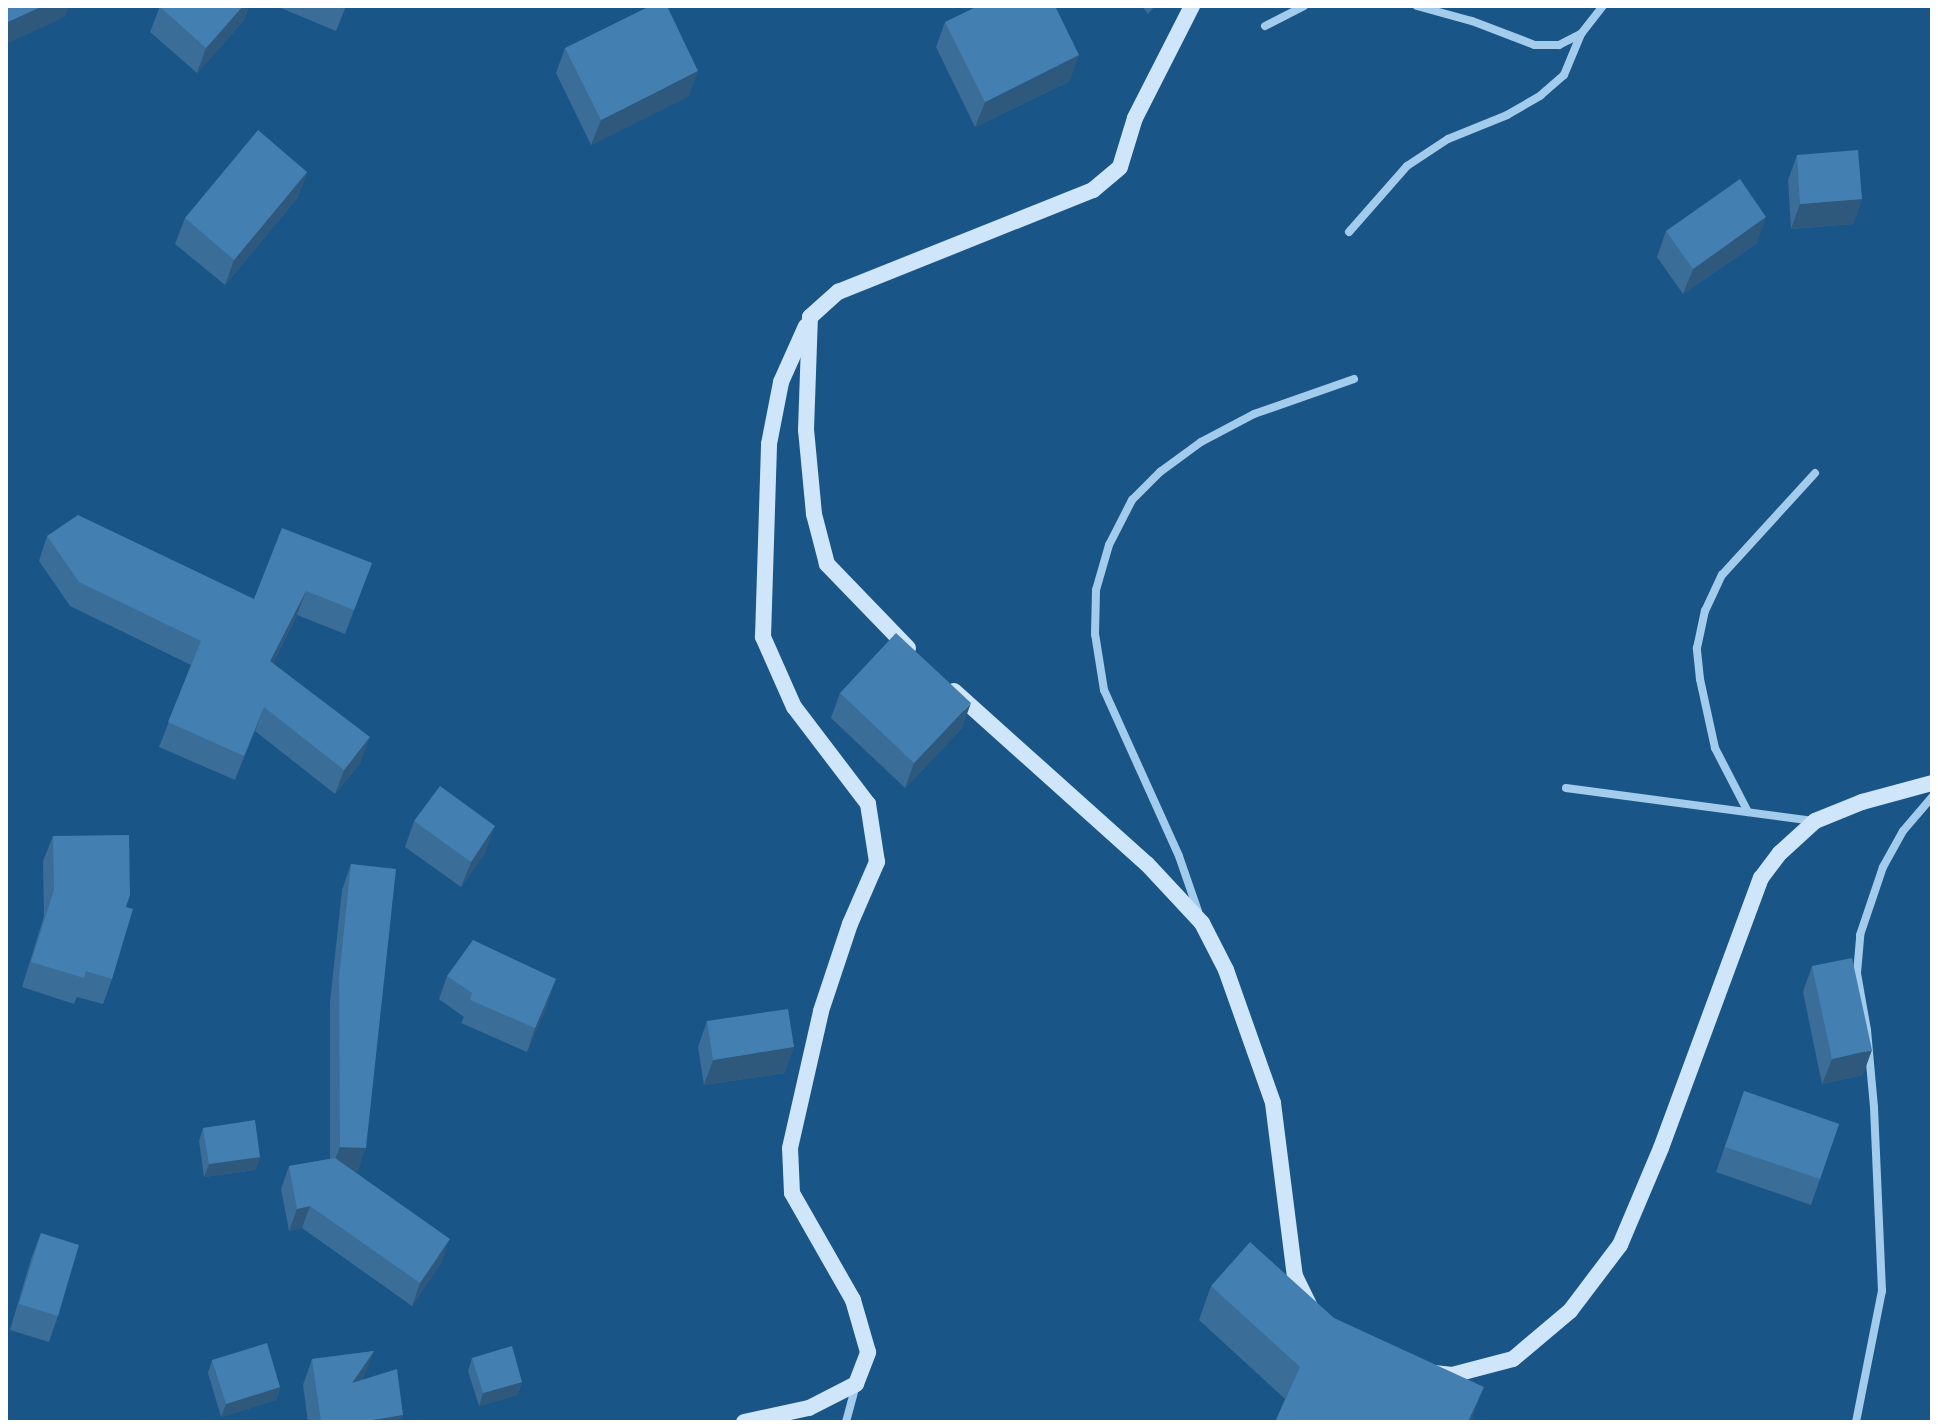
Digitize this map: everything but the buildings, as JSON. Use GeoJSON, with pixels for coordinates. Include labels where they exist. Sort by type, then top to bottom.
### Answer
{"type":"FeatureCollection","features":[{"type":"Feature","properties":{"kind":"street"},"geometry":{"type":"LineString","coordinates":[[846,1422],[868,1352],[853,1300],[792,1193],[790,1148],[821,1011],[850,924],[877,862],[868,804],[794,707],[763,637],[769,444],[781,382],[810,317],[838,292],[1093,190],[1120,167],[1135,118],[1192,6]]}},
{"type":"Feature","properties":{"kind":"street"},"geometry":{"type":"LineString","coordinates":[[1265,26],[1304,6]]}},
{"type":"Feature","properties":{"kind":"street"},"geometry":{"type":"LineString","coordinates":[[1417,6],[1472,21],[1535,45],[1559,45],[1581,34]]}},
{"type":"Feature","properties":{"kind":"street"},"geometry":{"type":"LineString","coordinates":[[1349,232],[1407,166],[1448,139],[1507,115],[1541,95],[1564,75],[1581,34],[1603,6]]}},
{"type":"Feature","properties":{"kind":"street"},"geometry":{"type":"LineString","coordinates":[[810,317],[806,430],[814,514],[827,564],[915,655]]}},
{"type":"Feature","properties":{"kind":"street"},"geometry":{"type":"LineString","coordinates":[[1315,1318],[1295,1276],[1273,1103],[1226,970],[1202,923],[1179,856],[1104,690],[1095,634],[1096,590],[1109,545],[1132,500],[1160,472],[1201,442],[1254,414],[1354,379]]}},
{"type":"Feature","properties":{"kind":"street"},"geometry":{"type":"LineString","coordinates":[[1748,812],[1715,748],[1700,679],[1697,648],[1705,611],[1722,575],[1815,473]]}},
{"type":"Feature","properties":{"kind":"street"},"geometry":{"type":"LineString","coordinates":[[937,677],[1147,864],[1202,923]]}},
{"type":"Feature","properties":{"kind":"street"},"geometry":{"type":"LineString","coordinates":[[1410,1371],[1452,1375],[1513,1359],[1570,1311],[1620,1245],[1661,1148],[1761,878],[1780,853],[1815,821],[1862,802],[1932,783]]}},
{"type":"Feature","properties":{"kind":"street"},"geometry":{"type":"LineString","coordinates":[[1566,788],[1815,821]]}},
{"type":"Feature","properties":{"kind":"street"},"geometry":{"type":"LineString","coordinates":[[1856,1422],[1882,1291],[1879,1168],[1867,1030],[1857,973],[1860,935],[1883,867],[1903,831],[1932,797]]}},
{"type":"Feature","properties":{"kind":"street"},"geometry":{"type":"LineString","coordinates":[[744,1422],[809,1408],[856,1384]]}}]}
